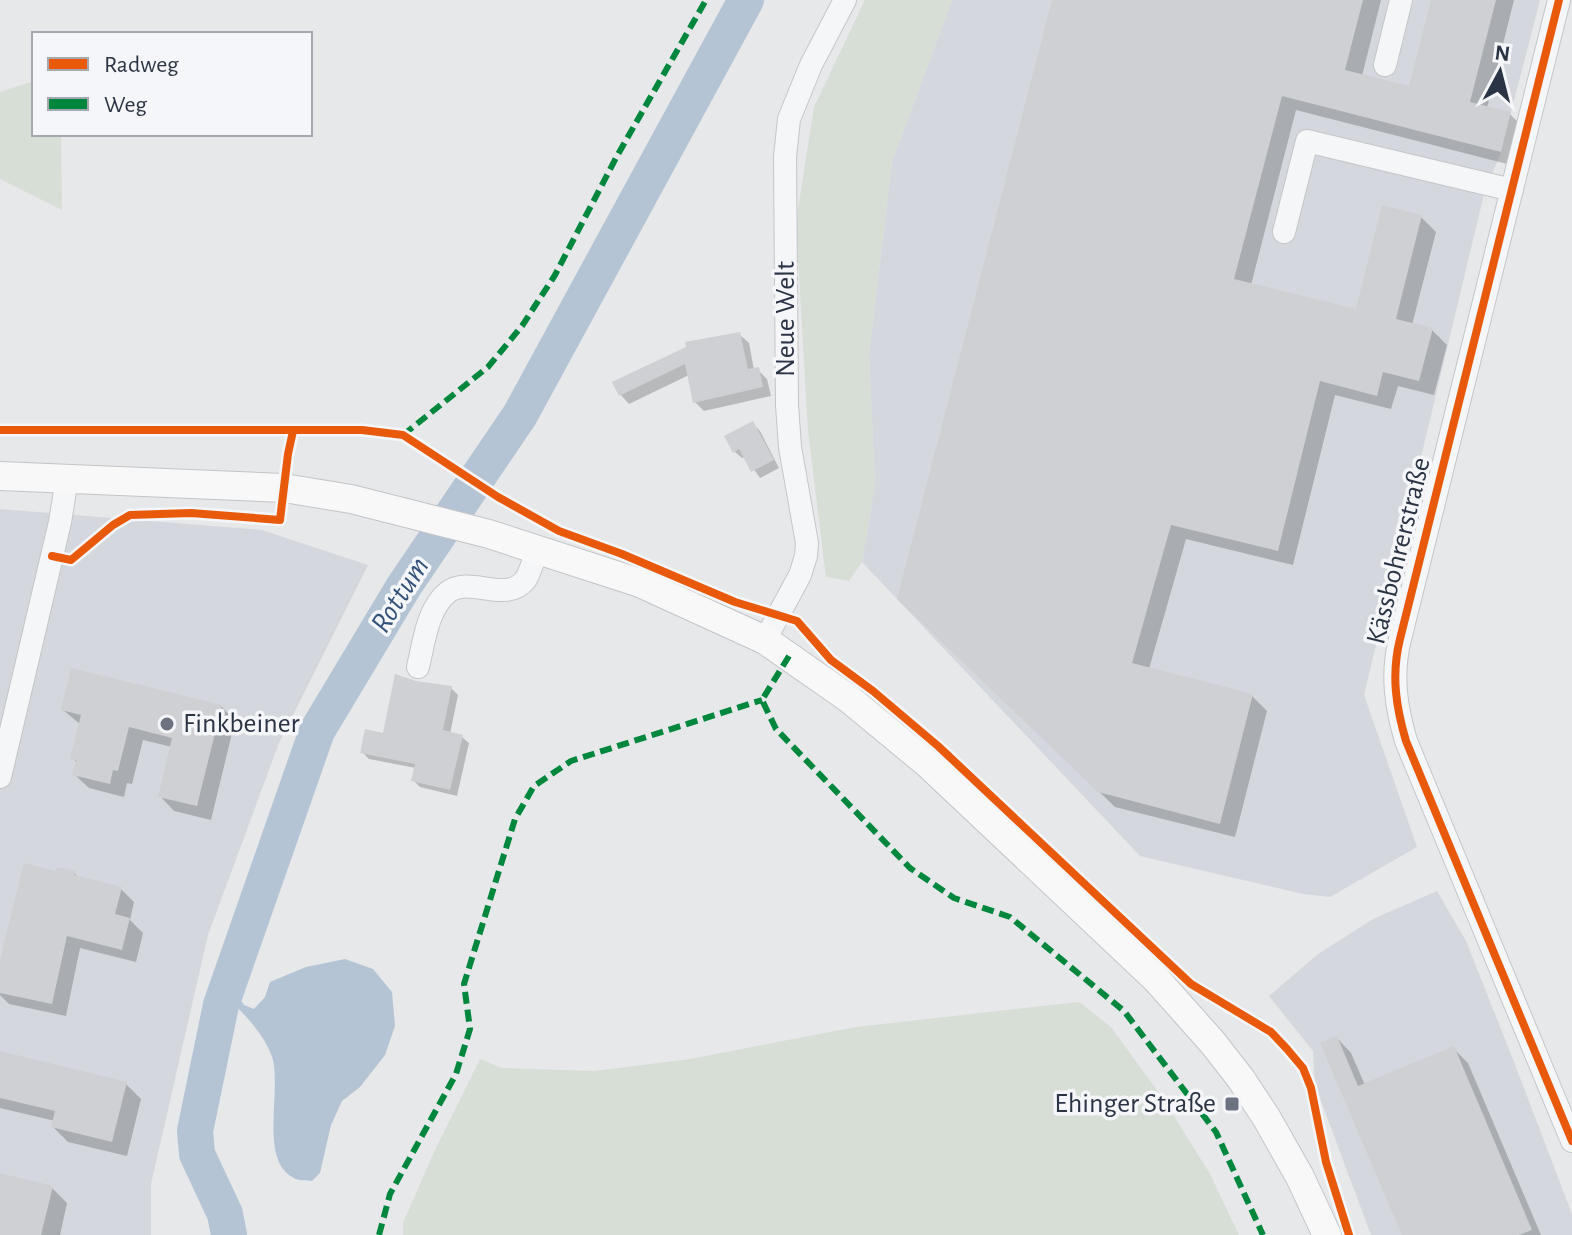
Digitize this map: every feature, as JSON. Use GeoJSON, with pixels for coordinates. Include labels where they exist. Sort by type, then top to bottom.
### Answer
{"type":"FeatureCollection","features":[{"type":"Feature","properties":{"kind":"main road"},"geometry":{"type":"LineString","coordinates":[[0,476],[284,488],[351,499],[489,534],[640,583],[765,640],[848,698],[928,764],[1156,979],[1213,1043],[1258,1104],[1300,1177],[1327,1235]]}},
{"type":"Feature","properties":{"kind":"street","name":"Neue Welt"},"geometry":{"type":"LineString","coordinates":[[765,640],[800,575],[807,543],[790,447],[787,405],[785,157],[789,119],[811,65],[845,0]]}},
{"type":"Feature","properties":{"kind":"street"},"geometry":{"type":"LineString","coordinates":[[1385,65],[1401,0]]}},
{"type":"Feature","properties":{"kind":"street","name":"Kässbohrerstraße"},"geometry":{"type":"LineString","coordinates":[[1559,0],[1395,661],[1395,687],[1406,741],[1572,1141]]}},
{"type":"Feature","properties":{"kind":"street"},"geometry":{"type":"LineString","coordinates":[[1284,232],[1307,141],[1512,190]]}},
{"type":"Feature","properties":{"kind":"street"},"geometry":{"type":"LineString","coordinates":[[0,777],[60,522],[67,479]]}},
{"type":"Feature","properties":{"kind":"street"},"geometry":{"type":"LineString","coordinates":[[418,667],[429,620],[446,594],[454,588],[505,590],[518,587],[527,577],[537,549]]}},
{"type":"Feature","properties":{"kind":"shaded area"},"geometry":{"type":"Polygon","coordinates":[[[865,0],[952,0],[892,162],[869,354],[875,484],[862,562],[849,581],[826,577],[808,431],[796,222],[814,107],[865,0]]]}},
{"type":"Feature","properties":{"kind":"shaded area"},"geometry":{"type":"Polygon","coordinates":[[[952,0],[1540,0],[1500,155],[1485,190],[1364,695],[1417,847],[1330,897],[1303,894],[1140,856],[862,562],[875,484],[869,354],[892,162],[952,0]]]}},
{"type":"Feature","properties":{"kind":"shaded area"},"geometry":{"type":"Polygon","coordinates":[[[32,82],[32,136],[61,136],[62,210],[0,179],[0,92],[32,82]]]}},
{"type":"Feature","properties":{"kind":"shaded area"},"geometry":{"type":"Polygon","coordinates":[[[0,509],[262,530],[368,565],[279,743],[208,935],[151,1184],[151,1235],[0,1235],[0,509]]]}},
{"type":"Feature","properties":{"kind":"shaded area"},"geometry":{"type":"Polygon","coordinates":[[[1437,891],[1466,941],[1514,1062],[1572,1214],[1572,1235],[1371,1235],[1315,1085],[1313,1051],[1269,996],[1318,954],[1375,918],[1437,891]]]}},
{"type":"Feature","properties":{"kind":"shaded area"},"geometry":{"type":"Polygon","coordinates":[[[1079,1002],[1111,1027],[1164,1100],[1210,1174],[1239,1235],[403,1235],[403,1223],[434,1152],[480,1059],[502,1068],[594,1071],[690,1059],[856,1027],[1079,1002]]]}},
{"type":"Feature","properties":{"kind":"water"},"geometry":{"type":"Polygon","coordinates":[[[345,959],[373,969],[392,992],[395,1026],[385,1055],[360,1087],[342,1101],[331,1125],[320,1173],[312,1181],[298,1180],[283,1169],[277,1155],[271,1054],[257,1030],[225,995],[229,983],[244,1005],[254,1009],[265,997],[270,982],[306,967],[345,959]]]}},
{"type":"Feature","properties":{"kind":"building"},"geometry":{"type":"Polygon","coordinates":[[[1052,0],[1363,0],[1345,70],[1409,86],[1431,0],[1496,0],[1470,102],[1511,112],[1501,152],[1282,96],[1234,279],[1356,309],[1382,205],[1422,215],[1396,319],[1433,328],[1419,381],[1383,372],[1377,396],[1320,381],[1278,551],[1171,525],[1132,663],[1253,694],[1220,824],[1098,792],[897,599],[1052,0]]]}},
{"type":"Feature","properties":{"kind":"building"},"geometry":{"type":"Polygon","coordinates":[[[740,332],[748,369],[759,367],[763,387],[693,403],[685,364],[619,396],[612,382],[686,347],[685,342],[740,332]]]}},
{"type":"Feature","properties":{"kind":"building"},"geometry":{"type":"Polygon","coordinates":[[[753,421],[774,460],[751,472],[739,449],[733,453],[724,436],[753,421]]]}},
{"type":"Feature","properties":{"kind":"building","name":"Finkbeiner"},"geometry":{"type":"Polygon","coordinates":[[[71,668],[222,705],[197,806],[158,797],[172,738],[129,727],[118,771],[113,770],[110,784],[72,775],[76,760],[70,759],[81,715],[61,710],[71,668]]]}},
{"type":"Feature","properties":{"kind":"building"},"geometry":{"type":"Polygon","coordinates":[[[395,674],[416,681],[452,686],[443,730],[463,735],[450,790],[411,781],[415,764],[360,753],[365,729],[383,733],[395,674]]]}},
{"type":"Feature","properties":{"kind":"building"},"geometry":{"type":"Polygon","coordinates":[[[24,863],[56,871],[57,867],[75,871],[74,875],[122,887],[115,914],[130,918],[122,950],[67,936],[52,1004],[0,993],[0,960],[24,863]]]}},
{"type":"Feature","properties":{"kind":"building"},"geometry":{"type":"Polygon","coordinates":[[[1337,1036],[1358,1086],[1454,1046],[1532,1230],[1519,1235],[1402,1235],[1320,1043],[1337,1036]]]}},
{"type":"Feature","properties":{"kind":"building"},"geometry":{"type":"Polygon","coordinates":[[[0,1051],[127,1082],[112,1142],[51,1127],[55,1111],[0,1098],[0,1051]]]}},
{"type":"Feature","properties":{"kind":"building"},"geometry":{"type":"Polygon","coordinates":[[[0,1173],[53,1186],[41,1235],[0,1235],[0,1173]]]}},
{"type":"Feature","properties":{"kind":"waterway","name":"Rottum"},"geometry":{"type":"LineString","coordinates":[[229,1235],[225,1214],[197,1154],[195,1131],[221,1005],[317,731],[404,586],[520,415],[746,0]]}},
{"type":"Feature","properties":{"kind":"marked path"},"geometry":{"type":"LineString","coordinates":[[403,435],[488,367],[522,326],[555,275],[617,156],[706,0]]}},
{"type":"Feature","properties":{"kind":"marked path"},"geometry":{"type":"LineString","coordinates":[[789,656],[762,700],[776,729],[910,868],[954,898],[1010,917],[1124,1011],[1216,1132],[1263,1235]]}},
{"type":"Feature","properties":{"kind":"marked path"},"geometry":{"type":"LineString","coordinates":[[379,1235],[390,1194],[456,1074],[470,1029],[464,984],[515,819],[534,786],[571,761],[762,700]]}},
{"type":"Feature","properties":{"kind":"cycle path"},"geometry":{"type":"LineString","coordinates":[[1559,0],[1400,639],[1395,678],[1406,741],[1572,1141]]}},
{"type":"Feature","properties":{"kind":"cycle path"},"geometry":{"type":"LineString","coordinates":[[0,430],[362,430],[403,435],[498,497],[559,531],[735,602],[797,621],[831,660],[938,746],[1191,984],[1271,1032],[1287,1049],[1303,1068],[1311,1088],[1326,1162],[1349,1235]]}},
{"type":"Feature","properties":{"kind":"cycle path"},"geometry":{"type":"LineString","coordinates":[[52,556],[71,560],[130,515],[191,513],[280,520],[293,431]]}},
{"type":"Feature","properties":{"kind":"place","name":"Finkbeiner"},"geometry":{"type":"Point","coordinates":[167,724]}},
{"type":"Feature","properties":{"kind":"place","name":"Ehinger Straße"},"geometry":{"type":"Point","coordinates":[1232,1104]}}]}
